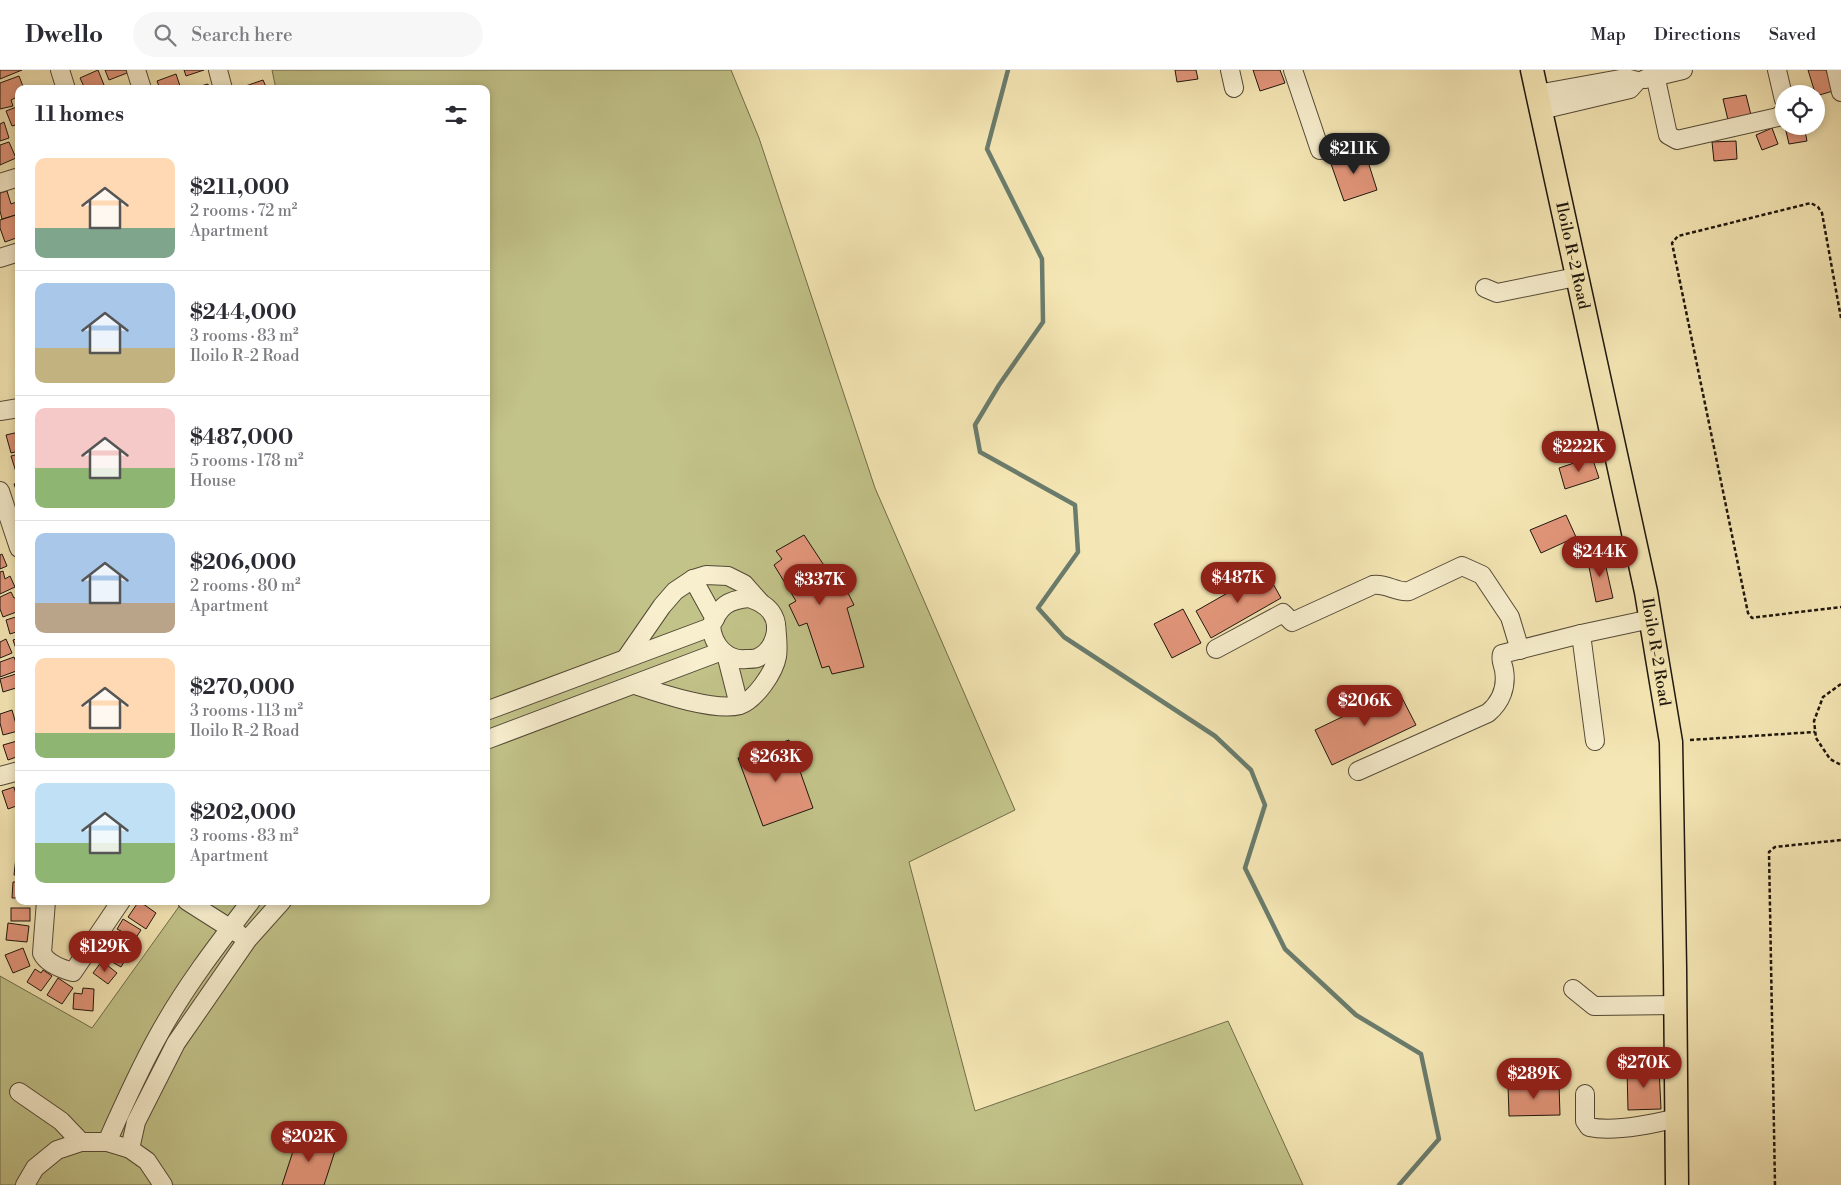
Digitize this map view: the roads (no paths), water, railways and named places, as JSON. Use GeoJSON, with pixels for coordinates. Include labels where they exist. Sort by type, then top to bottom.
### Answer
{"type":"FeatureCollection","features":[{"type":"Feature","properties":{"kind":"main road","name":"Iloilo R-2 Road"},"geometry":{"type":"LineString","coordinates":[[1532,70],[1651,619],[1671,742],[1677,1185]]}},
{"type":"Feature","properties":{"kind":"street"},"geometry":{"type":"LineString","coordinates":[[60,70],[65,85]]}},
{"type":"Feature","properties":{"kind":"street"},"geometry":{"type":"LineString","coordinates":[[136,70],[141,85]]}},
{"type":"Feature","properties":{"kind":"street"},"geometry":{"type":"LineString","coordinates":[[218,70],[222,85]]}},
{"type":"Feature","properties":{"kind":"street"},"geometry":{"type":"LineString","coordinates":[[1230,70],[1234,88]]}},
{"type":"Feature","properties":{"kind":"street"},"geometry":{"type":"LineString","coordinates":[[1293,70],[1320,150]]}},
{"type":"Feature","properties":{"kind":"street"},"geometry":{"type":"LineString","coordinates":[[1539,102],[1630,89],[1637,81],[1655,73],[1683,70]]}},
{"type":"Feature","properties":{"kind":"street"},"geometry":{"type":"LineString","coordinates":[[1777,70],[1780,85]]}},
{"type":"Feature","properties":{"kind":"street"},"geometry":{"type":"LineString","coordinates":[[1836,70],[1841,92]]}},
{"type":"Feature","properties":{"kind":"street"},"geometry":{"type":"LineString","coordinates":[[1655,73],[1668,135],[1676,140],[1775,118]]}},
{"type":"Feature","properties":{"kind":"street"},"geometry":{"type":"LineString","coordinates":[[0,183],[15,177]]}},
{"type":"Feature","properties":{"kind":"street"},"geometry":{"type":"LineString","coordinates":[[0,258],[15,253]]}},
{"type":"Feature","properties":{"kind":"street"},"geometry":{"type":"LineString","coordinates":[[1485,288],[1497,293],[1576,277]]}},
{"type":"Feature","properties":{"kind":"street"},"geometry":{"type":"LineString","coordinates":[[0,412],[15,409]]}},
{"type":"Feature","properties":{"kind":"street"},"geometry":{"type":"LineString","coordinates":[[0,491],[15,536]]}},
{"type":"Feature","properties":{"kind":"street"},"geometry":{"type":"LineString","coordinates":[[1216,649],[1283,614],[1292,622],[1380,584],[1403,592],[1409,591],[1462,566],[1482,574],[1510,617],[1520,650]]}},
{"type":"Feature","properties":{"kind":"street"},"geometry":{"type":"LineString","coordinates":[[626,658],[662,606],[675,591],[693,579],[706,575],[728,576],[744,584],[772,612],[776,624],[779,651],[772,674],[754,696],[740,705],[717,705],[674,698],[635,685]]}},
{"type":"Feature","properties":{"kind":"street"},"geometry":{"type":"LineString","coordinates":[[693,579],[713,623],[716,644],[724,652],[738,660],[757,658],[769,649],[775,638],[776,624]]}},
{"type":"Feature","properties":{"kind":"street"},"geometry":{"type":"LineString","coordinates":[[490,709],[626,658],[713,623],[720,608],[734,599],[748,598],[760,602]]}},
{"type":"Feature","properties":{"kind":"street"},"geometry":{"type":"LineString","coordinates":[[1358,771],[1488,713],[1498,704],[1506,680],[1501,658],[1502,654],[1651,619]]}},
{"type":"Feature","properties":{"kind":"street"},"geometry":{"type":"LineString","coordinates":[[1581,634],[1595,741]]}},
{"type":"Feature","properties":{"kind":"street"},"geometry":{"type":"LineString","coordinates":[[490,739],[724,652]]}},
{"type":"Feature","properties":{"kind":"street"},"geometry":{"type":"LineString","coordinates":[[724,652],[740,705]]}},
{"type":"Feature","properties":{"kind":"street"},"geometry":{"type":"LineString","coordinates":[[571,679],[581,705]]}},
{"type":"Feature","properties":{"kind":"street"},"geometry":{"type":"LineString","coordinates":[[0,776],[15,772]]}},
{"type":"Feature","properties":{"kind":"street"},"geometry":{"type":"LineString","coordinates":[[46,905],[42,953],[44,958],[73,972],[118,905]]}},
{"type":"Feature","properties":{"kind":"street"},"geometry":{"type":"LineString","coordinates":[[193,905],[248,940]]}},
{"type":"Feature","properties":{"kind":"street"},"geometry":{"type":"LineString","coordinates":[[106,1142],[158,1036],[178,1003],[248,905]]}},
{"type":"Feature","properties":{"kind":"street"},"geometry":{"type":"LineString","coordinates":[[130,1149],[136,1122],[176,1043],[248,940],[279,905]]}},
{"type":"Feature","properties":{"kind":"street"},"geometry":{"type":"LineString","coordinates":[[1573,989],[1594,1006],[1676,1005]]}},
{"type":"Feature","properties":{"kind":"street"},"geometry":{"type":"LineString","coordinates":[[20,1092],[61,1120],[81,1142]]}},
{"type":"Feature","properties":{"kind":"street"},"geometry":{"type":"LineString","coordinates":[[1585,1094],[1585,1121],[1589,1127],[1600,1129],[1655,1124],[1677,1118]]}},
{"type":"Feature","properties":{"kind":"street"},"geometry":{"type":"LineString","coordinates":[[25,1185],[36,1168],[57,1150],[81,1142],[106,1142],[130,1149],[147,1161],[163,1185]]}},
{"type":"Feature","properties":{"kind":"waterway"},"geometry":{"type":"LineString","coordinates":[[1008,70],[987,149],[1042,259],[1043,322],[999,385],[975,425],[980,452],[1075,505],[1078,552],[1038,608],[1064,637],[1215,736],[1251,770],[1265,805],[1245,868],[1285,949],[1356,1015],[1421,1054],[1439,1139],[1399,1185]]}}]}
